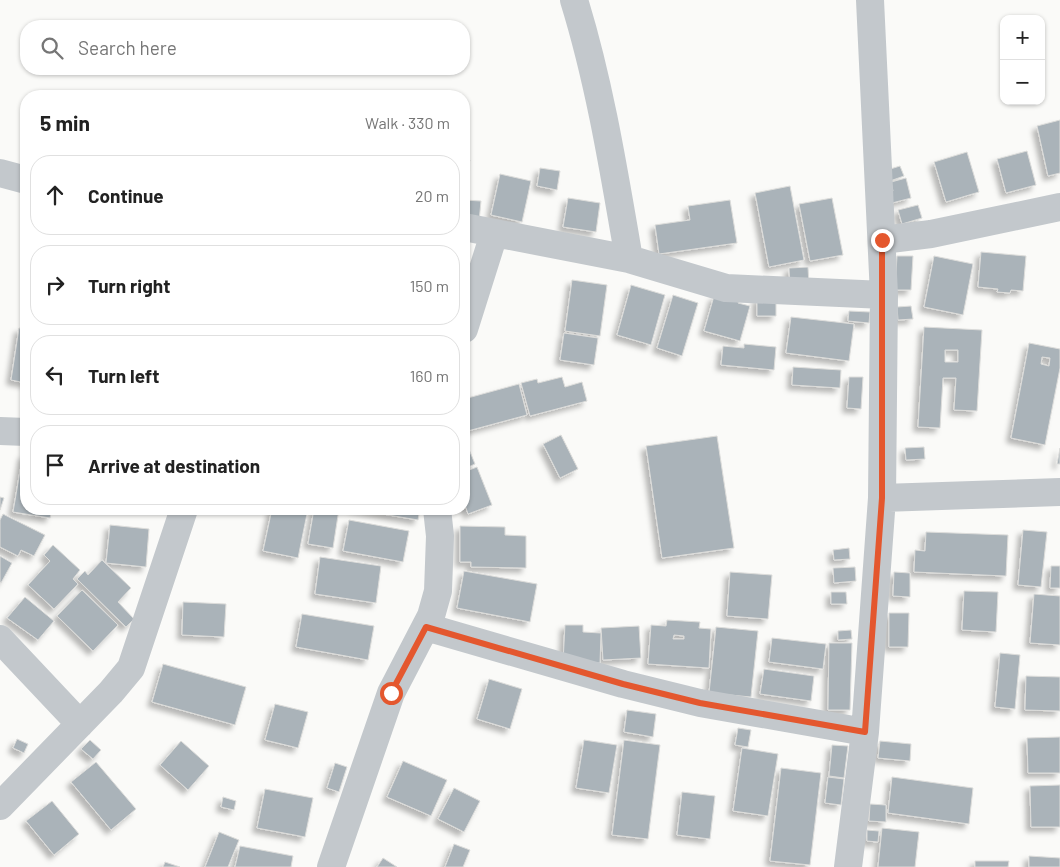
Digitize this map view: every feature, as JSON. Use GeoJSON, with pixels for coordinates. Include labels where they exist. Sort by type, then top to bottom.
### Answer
{"type":"FeatureCollection","features":[{"type":"Feature","properties":{"kind":"street"},"geometry":{"type":"LineString","coordinates":[[574,0],[584,33],[610,146],[629,259]]}},
{"type":"Feature","properties":{"kind":"street"},"geometry":{"type":"LineString","coordinates":[[848,867],[865,732],[882,498],[884,295],[870,0]]}},
{"type":"Feature","properties":{"kind":"street"},"geometry":{"type":"LineString","coordinates":[[0,173],[20,178]]}},
{"type":"Feature","properties":{"kind":"street"},"geometry":{"type":"LineString","coordinates":[[882,240],[931,234],[1060,207]]}},
{"type":"Feature","properties":{"kind":"street"},"geometry":{"type":"LineString","coordinates":[[470,228],[629,259],[726,288],[884,295]]}},
{"type":"Feature","properties":{"kind":"street"},"geometry":{"type":"LineString","coordinates":[[470,310],[494,234]]}},
{"type":"Feature","properties":{"kind":"street"},"geometry":{"type":"LineString","coordinates":[[0,431],[20,432]]}},
{"type":"Feature","properties":{"kind":"street"},"geometry":{"type":"LineString","coordinates":[[882,498],[1060,492]]}},
{"type":"Feature","properties":{"kind":"street"},"geometry":{"type":"LineString","coordinates":[[0,806],[111,692],[131,668],[182,515]]}},
{"type":"Feature","properties":{"kind":"street"},"geometry":{"type":"LineString","coordinates":[[331,867],[391,693],[426,627],[438,591],[440,536],[438,515]]}},
{"type":"Feature","properties":{"kind":"street"},"geometry":{"type":"LineString","coordinates":[[426,627],[614,682],[700,703],[865,732]]}},
{"type":"Feature","properties":{"kind":"street"},"geometry":{"type":"LineString","coordinates":[[0,640],[80,724]]}},
{"type":"Feature","properties":{"kind":"building"},"geometry":{"type":"Polygon","coordinates":[[[1060,120],[1060,173],[1048,176],[1037,126],[1060,120]]]}},
{"type":"Feature","properties":{"kind":"building"},"geometry":{"type":"Polygon","coordinates":[[[1027,151],[1036,185],[1006,193],[997,159],[1027,151]]]}},
{"type":"Feature","properties":{"kind":"building"},"geometry":{"type":"Polygon","coordinates":[[[967,152],[979,192],[946,202],[934,162],[967,152]]]}},
{"type":"Feature","properties":{"kind":"building"},"geometry":{"type":"Polygon","coordinates":[[[900,166],[904,176],[890,181],[887,170],[900,166]]]}},
{"type":"Feature","properties":{"kind":"building"},"geometry":{"type":"Polygon","coordinates":[[[540,168],[560,171],[557,190],[537,186],[540,168]]]}},
{"type":"Feature","properties":{"kind":"building"},"geometry":{"type":"Polygon","coordinates":[[[500,174],[531,181],[522,222],[491,215],[500,174]]]}},
{"type":"Feature","properties":{"kind":"building"},"geometry":{"type":"Polygon","coordinates":[[[906,178],[911,198],[892,203],[889,191],[893,191],[891,182],[906,178]]]}},
{"type":"Feature","properties":{"kind":"building"},"geometry":{"type":"Polygon","coordinates":[[[790,186],[804,260],[769,267],[755,193],[790,186]]]}},
{"type":"Feature","properties":{"kind":"building"},"geometry":{"type":"Polygon","coordinates":[[[568,198],[600,203],[596,232],[563,227],[568,198]]]}},
{"type":"Feature","properties":{"kind":"building"},"geometry":{"type":"Polygon","coordinates":[[[832,198],[843,255],[810,261],[799,204],[832,198]]]}},
{"type":"Feature","properties":{"kind":"building"},"geometry":{"type":"Polygon","coordinates":[[[470,200],[481,201],[479,222],[470,221],[470,200]]]}},
{"type":"Feature","properties":{"kind":"building"},"geometry":{"type":"Polygon","coordinates":[[[730,200],[737,243],[659,254],[655,225],[690,220],[688,206],[730,200]]]}},
{"type":"Feature","properties":{"kind":"building"},"geometry":{"type":"Polygon","coordinates":[[[918,205],[922,218],[902,224],[898,210],[918,205]]]}},
{"type":"Feature","properties":{"kind":"building"},"geometry":{"type":"Polygon","coordinates":[[[981,252],[1026,256],[1023,291],[997,292],[998,289],[978,287],[981,252]]]}},
{"type":"Feature","properties":{"kind":"building"},"geometry":{"type":"Polygon","coordinates":[[[897,256],[913,256],[911,290],[895,290],[897,256]]]}},
{"type":"Feature","properties":{"kind":"building"},"geometry":{"type":"Polygon","coordinates":[[[934,256],[973,264],[963,315],[924,307],[934,256]]]}},
{"type":"Feature","properties":{"kind":"building"},"geometry":{"type":"Polygon","coordinates":[[[808,267],[809,286],[790,287],[789,268],[808,267]]]}},
{"type":"Feature","properties":{"kind":"building"},"geometry":{"type":"Polygon","coordinates":[[[572,280],[607,285],[600,336],[565,331],[572,280]]]}},
{"type":"Feature","properties":{"kind":"building"},"geometry":{"type":"Polygon","coordinates":[[[631,285],[665,295],[651,345],[617,335],[631,285]]]}},
{"type":"Feature","properties":{"kind":"building"},"geometry":{"type":"Polygon","coordinates":[[[673,295],[698,303],[682,356],[657,348],[673,295]]]}},
{"type":"Feature","properties":{"kind":"building"},"geometry":{"type":"Polygon","coordinates":[[[714,296],[740,298],[738,303],[750,306],[740,341],[704,331],[714,296]]]}},
{"type":"Feature","properties":{"kind":"building"},"geometry":{"type":"Polygon","coordinates":[[[757,298],[776,298],[776,316],[757,316],[757,298]]]}},
{"type":"Feature","properties":{"kind":"building"},"geometry":{"type":"Polygon","coordinates":[[[911,306],[913,319],[898,320],[897,307],[911,306]]]}},
{"type":"Feature","properties":{"kind":"building"},"geometry":{"type":"Polygon","coordinates":[[[849,311],[870,312],[869,323],[848,321],[849,311]]]}},
{"type":"Feature","properties":{"kind":"building"},"geometry":{"type":"Polygon","coordinates":[[[791,317],[854,324],[849,361],[786,353],[791,317]]]}},
{"type":"Feature","properties":{"kind":"building"},"geometry":{"type":"Polygon","coordinates":[[[924,327],[982,330],[977,411],[954,410],[956,378],[943,378],[940,428],[918,427],[924,327]],[[945,350],[945,362],[958,362],[958,350],[945,350]]]}},
{"type":"Feature","properties":{"kind":"building"},"geometry":{"type":"Polygon","coordinates":[[[19,328],[20,328],[20,382],[11,380],[19,328]]]}},
{"type":"Feature","properties":{"kind":"building"},"geometry":{"type":"Polygon","coordinates":[[[564,333],[598,338],[594,365],[560,360],[564,333]]]}},
{"type":"Feature","properties":{"kind":"building"},"geometry":{"type":"Polygon","coordinates":[[[1029,343],[1060,349],[1060,368],[1045,445],[1011,438],[1029,343]],[[1042,357],[1041,364],[1049,366],[1050,358],[1042,357]]]}},
{"type":"Feature","properties":{"kind":"building"},"geometry":{"type":"Polygon","coordinates":[[[744,344],[776,347],[774,370],[721,365],[723,346],[744,348],[744,344]]]}},
{"type":"Feature","properties":{"kind":"building"},"geometry":{"type":"Polygon","coordinates":[[[793,367],[841,370],[840,388],[792,385],[793,367]]]}},
{"type":"Feature","properties":{"kind":"building"},"geometry":{"type":"Polygon","coordinates":[[[562,377],[565,387],[582,382],[587,401],[530,416],[521,383],[537,379],[538,383],[562,377]]]}},
{"type":"Feature","properties":{"kind":"building"},"geometry":{"type":"Polygon","coordinates":[[[849,377],[863,377],[861,409],[847,408],[849,377]]]}},
{"type":"Feature","properties":{"kind":"building"},"geometry":{"type":"Polygon","coordinates":[[[519,384],[527,415],[470,430],[470,397],[519,384]]]}},
{"type":"Feature","properties":{"kind":"building"},"geometry":{"type":"Polygon","coordinates":[[[561,435],[578,469],[560,478],[543,444],[561,435]]]}},
{"type":"Feature","properties":{"kind":"building"},"geometry":{"type":"Polygon","coordinates":[[[717,436],[734,548],[662,558],[646,446],[717,436]]]}},
{"type":"Feature","properties":{"kind":"building"},"geometry":{"type":"Polygon","coordinates":[[[924,447],[925,459],[906,460],[905,448],[924,447]]]}},
{"type":"Feature","properties":{"kind":"building"},"geometry":{"type":"Polygon","coordinates":[[[1060,448],[1060,464],[1057,464],[1060,448]]]}},
{"type":"Feature","properties":{"kind":"building"},"geometry":{"type":"Polygon","coordinates":[[[470,452],[475,464],[470,466],[470,452]]]}},
{"type":"Feature","properties":{"kind":"building"},"geometry":{"type":"Polygon","coordinates":[[[477,467],[492,505],[470,513],[470,470],[477,467]]]}},
{"type":"Feature","properties":{"kind":"building"},"geometry":{"type":"Polygon","coordinates":[[[20,471],[20,513],[13,512],[20,471]]]}},
{"type":"Feature","properties":{"kind":"building"},"geometry":{"type":"Polygon","coordinates":[[[0,497],[4,498],[0,510],[0,497]]]}},
{"type":"Feature","properties":{"kind":"building"},"geometry":{"type":"Polygon","coordinates":[[[3,514],[45,535],[34,556],[21,550],[18,556],[0,547],[0,520],[3,514]]]}},
{"type":"Feature","properties":{"kind":"building"},"geometry":{"type":"Polygon","coordinates":[[[32,515],[51,515],[50,518],[32,515]]]}},
{"type":"Feature","properties":{"kind":"building"},"geometry":{"type":"Polygon","coordinates":[[[271,515],[307,515],[298,558],[263,551],[271,515]]]}},
{"type":"Feature","properties":{"kind":"building"},"geometry":{"type":"Polygon","coordinates":[[[313,515],[338,515],[333,548],[308,544],[313,515]]]}},
{"type":"Feature","properties":{"kind":"building"},"geometry":{"type":"Polygon","coordinates":[[[388,515],[419,515],[418,520],[388,515]]]}},
{"type":"Feature","properties":{"kind":"building"},"geometry":{"type":"Polygon","coordinates":[[[349,520],[409,531],[403,562],[343,551],[349,520]]]}},
{"type":"Feature","properties":{"kind":"building"},"geometry":{"type":"Polygon","coordinates":[[[110,525],[149,529],[146,567],[106,563],[110,525]]]}},
{"type":"Feature","properties":{"kind":"building"},"geometry":{"type":"Polygon","coordinates":[[[460,526],[505,527],[505,535],[526,536],[526,568],[471,567],[471,562],[460,562],[460,526]]]}},
{"type":"Feature","properties":{"kind":"building"},"geometry":{"type":"Polygon","coordinates":[[[1023,530],[1047,532],[1041,587],[1018,585],[1023,530]]]}},
{"type":"Feature","properties":{"kind":"building"},"geometry":{"type":"Polygon","coordinates":[[[926,532],[1008,535],[1006,576],[914,572],[915,550],[925,551],[926,532]]]}},
{"type":"Feature","properties":{"kind":"building"},"geometry":{"type":"Polygon","coordinates":[[[53,545],[80,570],[73,579],[78,584],[54,609],[28,585],[50,561],[44,555],[53,545]]]}},
{"type":"Feature","properties":{"kind":"building"},"geometry":{"type":"Polygon","coordinates":[[[849,548],[850,559],[834,560],[833,550],[849,548]]]}},
{"type":"Feature","properties":{"kind":"building"},"geometry":{"type":"Polygon","coordinates":[[[0,556],[12,563],[1,583],[0,582],[0,556]]]}},
{"type":"Feature","properties":{"kind":"building"},"geometry":{"type":"Polygon","coordinates":[[[320,557],[381,566],[376,603],[315,594],[320,557]]]}},
{"type":"Feature","properties":{"kind":"building"},"geometry":{"type":"Polygon","coordinates":[[[102,560],[131,588],[118,602],[134,619],[126,627],[77,579],[85,571],[88,575],[102,560]]]}},
{"type":"Feature","properties":{"kind":"building"},"geometry":{"type":"Polygon","coordinates":[[[1051,566],[1060,566],[1060,588],[1050,588],[1051,566]]]}},
{"type":"Feature","properties":{"kind":"building"},"geometry":{"type":"Polygon","coordinates":[[[855,567],[856,581],[834,583],[833,568],[855,567]]]}},
{"type":"Feature","properties":{"kind":"building"},"geometry":{"type":"Polygon","coordinates":[[[464,571],[537,584],[530,622],[457,608],[464,571]]]}},
{"type":"Feature","properties":{"kind":"building"},"geometry":{"type":"Polygon","coordinates":[[[730,572],[772,575],[768,619],[727,616],[730,572]]]}},
{"type":"Feature","properties":{"kind":"building"},"geometry":{"type":"Polygon","coordinates":[[[894,572],[910,573],[910,597],[893,596],[894,572]]]}},
{"type":"Feature","properties":{"kind":"building"},"geometry":{"type":"Polygon","coordinates":[[[82,590],[118,625],[93,651],[57,616],[82,590]]]}},
{"type":"Feature","properties":{"kind":"building"},"geometry":{"type":"Polygon","coordinates":[[[964,591],[998,592],[996,632],[962,630],[964,591]]]}},
{"type":"Feature","properties":{"kind":"building"},"geometry":{"type":"Polygon","coordinates":[[[831,592],[846,592],[847,604],[831,604],[831,592]]]}},
{"type":"Feature","properties":{"kind":"building"},"geometry":{"type":"Polygon","coordinates":[[[1034,594],[1060,596],[1060,645],[1030,643],[1034,594]]]}},
{"type":"Feature","properties":{"kind":"building"},"geometry":{"type":"Polygon","coordinates":[[[25,597],[54,621],[38,640],[7,618],[25,597]]]}},
{"type":"Feature","properties":{"kind":"building"},"geometry":{"type":"Polygon","coordinates":[[[183,602],[226,604],[224,637],[182,635],[183,602]]]}},
{"type":"Feature","properties":{"kind":"building"},"geometry":{"type":"Polygon","coordinates":[[[889,613],[909,613],[908,647],[889,647],[889,613]]]}},
{"type":"Feature","properties":{"kind":"building"},"geometry":{"type":"Polygon","coordinates":[[[302,614],[374,626],[368,660],[296,647],[302,614]]]}},
{"type":"Feature","properties":{"kind":"building"},"geometry":{"type":"Polygon","coordinates":[[[667,620],[700,622],[699,628],[711,629],[709,668],[648,664],[651,625],[666,626],[667,620]],[[674,635],[673,639],[684,639],[684,636],[674,635]]]}},
{"type":"Feature","properties":{"kind":"building"},"geometry":{"type":"Polygon","coordinates":[[[565,625],[583,625],[583,632],[601,633],[600,663],[563,662],[565,625]]]}},
{"type":"Feature","properties":{"kind":"building"},"geometry":{"type":"Polygon","coordinates":[[[639,626],[641,658],[603,660],[601,628],[639,626]]]}},
{"type":"Feature","properties":{"kind":"building"},"geometry":{"type":"Polygon","coordinates":[[[716,627],[758,631],[751,697],[709,693],[716,627]]]}},
{"type":"Feature","properties":{"kind":"building"},"geometry":{"type":"Polygon","coordinates":[[[851,630],[852,639],[838,640],[838,631],[851,630]]]}},
{"type":"Feature","properties":{"kind":"building"},"geometry":{"type":"Polygon","coordinates":[[[772,638],[826,644],[823,669],[769,662],[772,638]]]}},
{"type":"Feature","properties":{"kind":"building"},"geometry":{"type":"Polygon","coordinates":[[[829,643],[852,643],[850,710],[828,710],[829,643]]]}},
{"type":"Feature","properties":{"kind":"building"},"geometry":{"type":"Polygon","coordinates":[[[1000,653],[1020,655],[1015,709],[995,707],[1000,653]]]}},
{"type":"Feature","properties":{"kind":"building"},"geometry":{"type":"Polygon","coordinates":[[[163,664],[246,687],[235,725],[152,702],[163,664]]]}},
{"type":"Feature","properties":{"kind":"building"},"geometry":{"type":"Polygon","coordinates":[[[764,669],[814,676],[811,701],[760,694],[764,669]]]}},
{"type":"Feature","properties":{"kind":"building"},"geometry":{"type":"Polygon","coordinates":[[[1026,676],[1060,677],[1060,711],[1025,710],[1026,676]]]}},
{"type":"Feature","properties":{"kind":"building"},"geometry":{"type":"Polygon","coordinates":[[[489,679],[522,689],[510,729],[477,719],[489,679]]]}},
{"type":"Feature","properties":{"kind":"building"},"geometry":{"type":"Polygon","coordinates":[[[275,704],[308,712],[298,748],[265,740],[275,704]]]}},
{"type":"Feature","properties":{"kind":"building"},"geometry":{"type":"Polygon","coordinates":[[[627,710],[656,714],[653,737],[624,732],[627,710]]]}},
{"type":"Feature","properties":{"kind":"building"},"geometry":{"type":"Polygon","coordinates":[[[738,728],[751,730],[748,747],[735,745],[738,728]]]}},
{"type":"Feature","properties":{"kind":"building"},"geometry":{"type":"Polygon","coordinates":[[[1060,737],[1060,773],[1028,773],[1027,738],[1060,737]]]}},
{"type":"Feature","properties":{"kind":"building"},"geometry":{"type":"Polygon","coordinates":[[[17,739],[28,744],[24,753],[13,748],[17,739]]]}},
{"type":"Feature","properties":{"kind":"building"},"geometry":{"type":"Polygon","coordinates":[[[90,740],[101,750],[93,759],[81,749],[90,740]]]}},
{"type":"Feature","properties":{"kind":"building"},"geometry":{"type":"Polygon","coordinates":[[[584,740],[617,745],[609,793],[576,788],[584,740]]]}},
{"type":"Feature","properties":{"kind":"building"},"geometry":{"type":"Polygon","coordinates":[[[624,740],[660,745],[648,839],[612,835],[624,740]]]}},
{"type":"Feature","properties":{"kind":"building"},"geometry":{"type":"Polygon","coordinates":[[[181,741],[209,766],[188,790],[160,765],[181,741]]]}},
{"type":"Feature","properties":{"kind":"building"},"geometry":{"type":"Polygon","coordinates":[[[880,741],[911,744],[910,761],[878,758],[880,741]]]}},
{"type":"Feature","properties":{"kind":"building"},"geometry":{"type":"Polygon","coordinates":[[[832,745],[848,746],[844,778],[829,776],[832,745]]]}},
{"type":"Feature","properties":{"kind":"building"},"geometry":{"type":"Polygon","coordinates":[[[742,748],[778,754],[768,816],[733,811],[742,748]]]}},
{"type":"Feature","properties":{"kind":"building"},"geometry":{"type":"Polygon","coordinates":[[[403,761],[447,780],[431,816],[387,797],[403,761]]]}},
{"type":"Feature","properties":{"kind":"building"},"geometry":{"type":"Polygon","coordinates":[[[96,762],[136,809],[111,830],[71,782],[96,762]]]}},
{"type":"Feature","properties":{"kind":"building"},"geometry":{"type":"Polygon","coordinates":[[[335,763],[347,767],[339,792],[327,788],[335,763]]]}},
{"type":"Feature","properties":{"kind":"building"},"geometry":{"type":"Polygon","coordinates":[[[781,768],[821,773],[810,865],[770,861],[781,768]]]}},
{"type":"Feature","properties":{"kind":"building"},"geometry":{"type":"Polygon","coordinates":[[[828,777],[844,779],[841,805],[825,803],[828,777]]]}},
{"type":"Feature","properties":{"kind":"building"},"geometry":{"type":"Polygon","coordinates":[[[892,777],[973,788],[969,824],[888,813],[892,777]]]}},
{"type":"Feature","properties":{"kind":"building"},"geometry":{"type":"Polygon","coordinates":[[[1060,785],[1060,827],[1031,827],[1030,786],[1060,785]]]}},
{"type":"Feature","properties":{"kind":"building"},"geometry":{"type":"Polygon","coordinates":[[[454,788],[480,801],[464,832],[438,819],[454,788]]]}},
{"type":"Feature","properties":{"kind":"building"},"geometry":{"type":"Polygon","coordinates":[[[265,789],[313,798],[305,837],[257,828],[265,789]]]}},
{"type":"Feature","properties":{"kind":"building"},"geometry":{"type":"Polygon","coordinates":[[[682,792],[715,796],[710,839],[677,835],[682,792]]]}},
{"type":"Feature","properties":{"kind":"building"},"geometry":{"type":"Polygon","coordinates":[[[223,797],[236,801],[234,810],[221,807],[223,797]]]}},
{"type":"Feature","properties":{"kind":"building"},"geometry":{"type":"Polygon","coordinates":[[[52,801],[79,834],[54,855],[26,821],[52,801]]]}},
{"type":"Feature","properties":{"kind":"building"},"geometry":{"type":"Polygon","coordinates":[[[870,804],[886,805],[886,822],[869,821],[870,804]]]}},
{"type":"Feature","properties":{"kind":"building"},"geometry":{"type":"Polygon","coordinates":[[[882,828],[919,832],[915,867],[878,867],[882,828]]]}},
{"type":"Feature","properties":{"kind":"building"},"geometry":{"type":"Polygon","coordinates":[[[867,830],[879,831],[878,842],[867,841],[867,830]]]}},
{"type":"Feature","properties":{"kind":"building"},"geometry":{"type":"Polygon","coordinates":[[[219,832],[239,840],[228,867],[205,867],[219,832]]]}},
{"type":"Feature","properties":{"kind":"building"},"geometry":{"type":"Polygon","coordinates":[[[454,844],[470,850],[463,867],[445,867],[454,844]]]}},
{"type":"Feature","properties":{"kind":"building"},"geometry":{"type":"Polygon","coordinates":[[[240,846],[293,856],[291,867],[235,867],[240,846]]]}},
{"type":"Feature","properties":{"kind":"building"},"geometry":{"type":"Polygon","coordinates":[[[1029,856],[1060,858],[1060,867],[1029,867],[1029,856]]]}},
{"type":"Feature","properties":{"kind":"building"},"geometry":{"type":"Polygon","coordinates":[[[383,858],[397,867],[377,867],[383,858]]]}},
{"type":"Feature","properties":{"kind":"building"},"geometry":{"type":"Polygon","coordinates":[[[975,861],[1009,861],[1008,867],[975,867],[975,861]]]}},
{"type":"Feature","properties":{"kind":"building"},"geometry":{"type":"Polygon","coordinates":[[[165,862],[180,867],[163,867],[165,862]]]}},
{"type":"Feature","properties":{"kind":"route"},"geometry":{"type":"LineString","coordinates":[[391,693],[426,627],[623,684],[700,703],[865,732],[882,498],[884,295],[882,240]]}}]}
